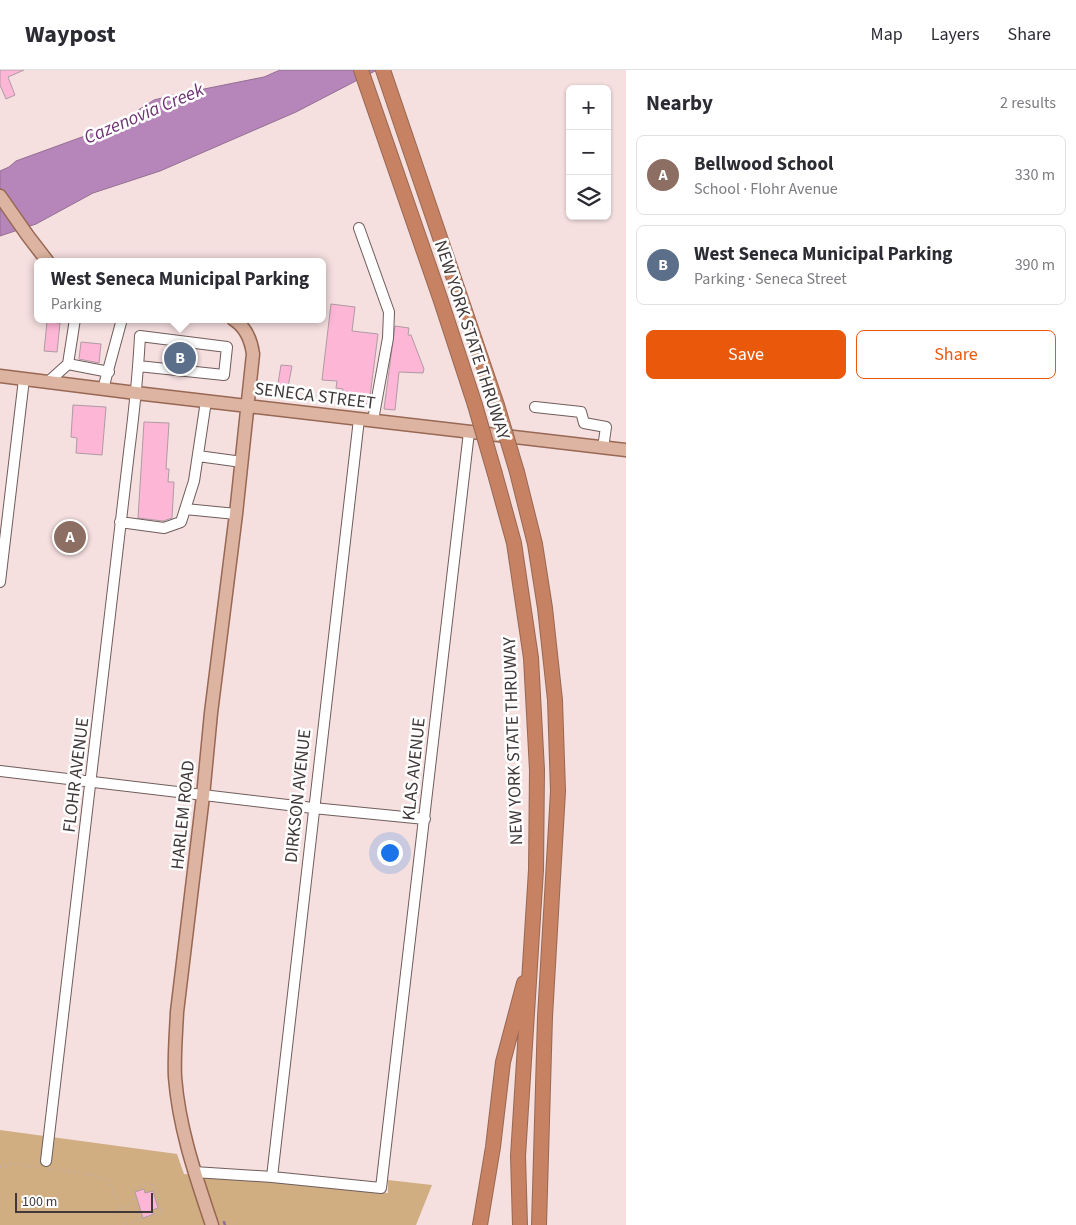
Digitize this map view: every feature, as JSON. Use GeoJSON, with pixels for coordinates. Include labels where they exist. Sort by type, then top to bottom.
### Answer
{"type":"FeatureCollection","features":[{"type":"Feature","properties":{"kind":"highway","name":"NEW YORK STATE THRUWAY"},"geometry":{"type":"LineString","coordinates":[[361,70],[440,298],[495,474],[514,543],[531,658],[537,770],[536,870],[518,1156],[520,1225]]}},
{"type":"Feature","properties":{"kind":"highway","name":"NEW YORK STATE THRUWAY"},"geometry":{"type":"LineString","coordinates":[[384,76],[497,405],[517,472],[535,544],[545,608],[555,700],[558,791],[545,1017],[539,1225]]}},
{"type":"Feature","properties":{"kind":"highway"},"geometry":{"type":"LineString","coordinates":[[480,1225],[493,1147],[503,1062],[532,951]]}},
{"type":"Feature","properties":{"kind":"main road"},"geometry":{"type":"LineString","coordinates":[[0,196],[45,258]]}},
{"type":"Feature","properties":{"kind":"main road","name":"HARLEM ROAD"},"geometry":{"type":"LineString","coordinates":[[212,1225],[185,1140],[175,1076],[175,1043],[253,354],[252,344],[238,323]]}},
{"type":"Feature","properties":{"kind":"main road","name":"SENECA STREET"},"geometry":{"type":"LineString","coordinates":[[0,376],[626,450]]}},
{"type":"Feature","properties":{"kind":"street"},"geometry":{"type":"LineString","coordinates":[[359,228],[389,312],[388,338],[373,420]]}},
{"type":"Feature","properties":{"kind":"street"},"geometry":{"type":"LineString","coordinates":[[48,382],[68,364],[74,323]]}},
{"type":"Feature","properties":{"kind":"street"},"geometry":{"type":"LineString","coordinates":[[104,389],[121,323]]}},
{"type":"Feature","properties":{"kind":"street","name":"FLOHR AVENUE"},"geometry":{"type":"LineString","coordinates":[[46,1161],[136,393],[140,336],[228,346],[224,375],[138,366]]}},
{"type":"Feature","properties":{"kind":"street"},"geometry":{"type":"LineString","coordinates":[[68,364],[109,372]]}},
{"type":"Feature","properties":{"kind":"street"},"geometry":{"type":"LineString","coordinates":[[0,582],[24,379]]}},
{"type":"Feature","properties":{"kind":"street"},"geometry":{"type":"LineString","coordinates":[[120,522],[164,528],[181,522],[194,480],[206,401]]}},
{"type":"Feature","properties":{"kind":"street"},"geometry":{"type":"LineString","coordinates":[[535,407],[581,412],[584,423],[606,427],[603,448]]}},
{"type":"Feature","properties":{"kind":"street","name":"DIRKSON AVENUE"},"geometry":{"type":"LineString","coordinates":[[272,1177],[359,419]]}},
{"type":"Feature","properties":{"kind":"street","name":"KLAS AVENUE"},"geometry":{"type":"LineString","coordinates":[[272,1177],[381,1188],[469,432]]}},
{"type":"Feature","properties":{"kind":"street"},"geometry":{"type":"LineString","coordinates":[[198,456],[242,462]]}},
{"type":"Feature","properties":{"kind":"street"},"geometry":{"type":"LineString","coordinates":[[185,509],[236,514]]}},
{"type":"Feature","properties":{"kind":"street"},"geometry":{"type":"LineString","coordinates":[[0,771],[203,796],[425,819]]}},
{"type":"Feature","properties":{"kind":"street"},"geometry":{"type":"LineString","coordinates":[[194,1172],[272,1177]]}},
{"type":"Feature","properties":{"kind":"path"},"geometry":{"type":"LineString","coordinates":[[0,1167],[14,1164],[103,1177],[110,1183],[127,1224],[162,1212],[153,1183],[130,1191],[140,1219]]}},
{"type":"Feature","properties":{"kind":"path"},"geometry":{"type":"LineString","coordinates":[[121,1209],[135,1204]]}},
{"type":"Feature","properties":{"kind":"shaded area"},"geometry":{"type":"Polygon","coordinates":[[[0,1130],[177,1154],[184,1174],[388,1193],[388,1180],[432,1185],[416,1225],[0,1225],[0,1130]]]}},
{"type":"Feature","properties":{"kind":"water","name":"Cazenovia Creek"},"geometry":{"type":"Polygon","coordinates":[[[280,70],[377,70],[296,112],[160,171],[93,193],[36,224],[0,236],[0,171],[16,161],[115,125],[154,100],[264,77],[280,70]]]}},
{"type":"Feature","properties":{"kind":"building"},"geometry":{"type":"Polygon","coordinates":[[[0,70],[24,70],[8,77],[15,95],[6,99],[0,85],[0,70]]]}},
{"type":"Feature","properties":{"kind":"building"},"geometry":{"type":"Polygon","coordinates":[[[331,304],[355,307],[352,331],[378,334],[369,404],[341,401],[343,389],[336,388],[337,381],[322,380],[331,304]]]}},
{"type":"Feature","properties":{"kind":"building"},"geometry":{"type":"Polygon","coordinates":[[[47,323],[60,323],[57,352],[44,351],[47,323]]]}},
{"type":"Feature","properties":{"kind":"building"},"geometry":{"type":"Polygon","coordinates":[[[395,326],[409,328],[408,335],[411,335],[424,369],[423,373],[399,372],[395,410],[384,409],[395,326]]]}},
{"type":"Feature","properties":{"kind":"building"},"geometry":{"type":"Polygon","coordinates":[[[81,342],[101,344],[99,363],[79,359],[81,342]]]}},
{"type":"Feature","properties":{"kind":"building"},"geometry":{"type":"Polygon","coordinates":[[[281,365],[292,366],[287,392],[277,390],[281,365]]]}},
{"type":"Feature","properties":{"kind":"building"},"geometry":{"type":"Polygon","coordinates":[[[73,405],[106,407],[102,455],[76,453],[77,438],[71,437],[73,405]]]}},
{"type":"Feature","properties":{"kind":"building"},"geometry":{"type":"Polygon","coordinates":[[[144,422],[169,423],[166,469],[169,469],[168,482],[174,482],[172,518],[163,521],[138,518],[144,422]]]}},
{"type":"Feature","properties":{"kind":"building"},"geometry":{"type":"Polygon","coordinates":[[[144,1189],[145,1193],[153,1191],[158,1208],[152,1210],[154,1214],[143,1218],[135,1192],[144,1189]]]}},
{"type":"Feature","properties":{"kind":"place","name":"West Seneca Municipal Parking"},"geometry":{"type":"Point","coordinates":[180,358]}},
{"type":"Feature","properties":{"kind":"place","name":"Bellwood School"},"geometry":{"type":"Point","coordinates":[70,537]}}]}
